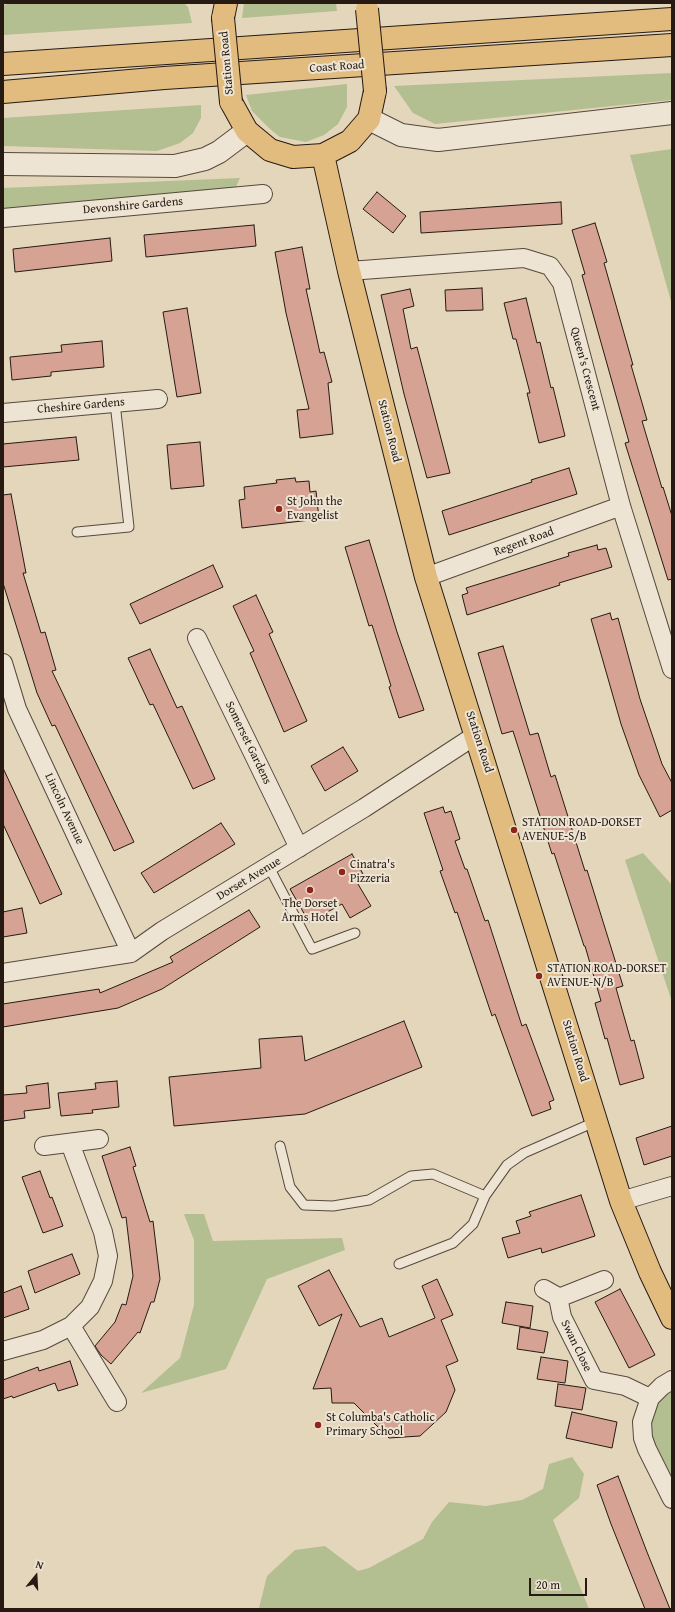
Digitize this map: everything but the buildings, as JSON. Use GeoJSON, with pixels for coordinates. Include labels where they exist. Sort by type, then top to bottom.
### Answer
{"type":"FeatureCollection","features":[{"type":"Feature","properties":{"kind":"main road"},"geometry":{"type":"LineString","coordinates":[[366,6],[375,91],[369,119]]}},
{"type":"Feature","properties":{"kind":"main road","name":"Station Road"},"geometry":{"type":"LineString","coordinates":[[225,11],[231,102],[247,131],[270,150],[293,157],[323,155],[350,141],[369,119]]}},
{"type":"Feature","properties":{"kind":"main road"},"geometry":{"type":"LineString","coordinates":[[3,64],[672,19]]}},
{"type":"Feature","properties":{"kind":"main road","name":"Coast Road"},"geometry":{"type":"LineString","coordinates":[[3,92],[172,77],[672,45]]}},
{"type":"Feature","properties":{"kind":"main road","name":"Station Road"},"geometry":{"type":"LineString","coordinates":[[323,155],[349,271],[426,577],[621,1201],[650,1272],[672,1318]]}},
{"type":"Feature","properties":{"kind":"street"},"geometry":{"type":"LineString","coordinates":[[369,119],[401,135],[438,140],[672,113]]}},
{"type":"Feature","properties":{"kind":"street"},"geometry":{"type":"LineString","coordinates":[[3,164],[175,166],[205,159],[219,152],[247,131]]}},
{"type":"Feature","properties":{"kind":"street","name":"Devonshire Gardens"},"geometry":{"type":"LineString","coordinates":[[3,218],[263,194]]}},
{"type":"Feature","properties":{"kind":"street","name":"Queen's Crescent"},"geometry":{"type":"LineString","coordinates":[[349,271],[524,258],[550,266],[562,283],[621,506],[672,669]]}},
{"type":"Feature","properties":{"kind":"street","name":"Cheshire Gardens"},"geometry":{"type":"LineString","coordinates":[[3,413],[158,399]]}},
{"type":"Feature","properties":{"kind":"street","name":"Regent Road"},"geometry":{"type":"LineString","coordinates":[[426,577],[621,506]]}},
{"type":"Feature","properties":{"kind":"street","name":"Somerset Gardens"},"geometry":{"type":"LineString","coordinates":[[197,638],[299,848]]}},
{"type":"Feature","properties":{"kind":"street","name":"Lincoln Avenue"},"geometry":{"type":"LineString","coordinates":[[3,663],[17,709],[131,953]]}},
{"type":"Feature","properties":{"kind":"street","name":"Dorset Avenue"},"geometry":{"type":"LineString","coordinates":[[3,973],[131,953],[162,931],[299,848],[476,735]]}},
{"type":"Feature","properties":{"kind":"street"},"geometry":{"type":"LineString","coordinates":[[44,1146],[99,1139]]}},
{"type":"Feature","properties":{"kind":"street"},"geometry":{"type":"LineString","coordinates":[[3,1351],[43,1340],[71,1326],[90,1307],[103,1281],[108,1256],[103,1232],[70,1143]]}},
{"type":"Feature","properties":{"kind":"street"},"geometry":{"type":"LineString","coordinates":[[621,1201],[672,1186]]}},
{"type":"Feature","properties":{"kind":"street"},"geometry":{"type":"LineString","coordinates":[[544,1289],[560,1298],[604,1280]]}},
{"type":"Feature","properties":{"kind":"street","name":"Swan Close"},"geometry":{"type":"LineString","coordinates":[[560,1298],[559,1304],[562,1317],[592,1378],[625,1386],[650,1398]]}},
{"type":"Feature","properties":{"kind":"street"},"geometry":{"type":"LineString","coordinates":[[71,1326],[117,1402]]}},
{"type":"Feature","properties":{"kind":"street"},"geometry":{"type":"LineString","coordinates":[[672,1380],[659,1389],[650,1398],[642,1422],[643,1438],[672,1499]]}},
{"type":"Feature","properties":{"kind":"lane"},"geometry":{"type":"LineString","coordinates":[[77,532],[129,527],[115,403]]}},
{"type":"Feature","properties":{"kind":"lane"},"geometry":{"type":"LineString","coordinates":[[269,866],[312,949],[355,933]]}},
{"type":"Feature","properties":{"kind":"lane"},"geometry":{"type":"LineString","coordinates":[[399,1264],[453,1243],[473,1224],[484,1196],[507,1165],[524,1153],[597,1122]]}},
{"type":"Feature","properties":{"kind":"lane"},"geometry":{"type":"LineString","coordinates":[[280,1146],[290,1187],[304,1204],[333,1206],[369,1200],[411,1176],[432,1174],[484,1196]]}},
{"type":"Feature","properties":{"kind":"green space"},"geometry":{"type":"Polygon","coordinates":[[[14,3],[184,3],[188,7],[192,23],[3,35],[3,5],[14,3]]]}},
{"type":"Feature","properties":{"kind":"green space"},"geometry":{"type":"Polygon","coordinates":[[[244,3],[336,3],[337,11],[242,18],[244,3]]]}},
{"type":"Feature","properties":{"kind":"green space"},"geometry":{"type":"Polygon","coordinates":[[[672,73],[672,100],[435,124],[413,113],[394,86],[672,73]]]}},
{"type":"Feature","properties":{"kind":"green space"},"geometry":{"type":"Polygon","coordinates":[[[347,84],[347,107],[338,124],[324,135],[306,142],[280,137],[252,111],[246,95],[347,84]]]}},
{"type":"Feature","properties":{"kind":"green space"},"geometry":{"type":"Polygon","coordinates":[[[201,105],[201,118],[193,133],[180,143],[157,151],[3,146],[3,118],[201,105]]]}},
{"type":"Feature","properties":{"kind":"green space"},"geometry":{"type":"Polygon","coordinates":[[[672,149],[672,305],[630,155],[672,149]]]}},
{"type":"Feature","properties":{"kind":"green space"},"geometry":{"type":"Polygon","coordinates":[[[240,178],[234,191],[3,210],[3,188],[240,178]]]}},
{"type":"Feature","properties":{"kind":"green space"},"geometry":{"type":"Polygon","coordinates":[[[643,853],[672,885],[672,1002],[625,860],[643,853]]]}},
{"type":"Feature","properties":{"kind":"green space"},"geometry":{"type":"Polygon","coordinates":[[[184,1214],[204,1214],[213,1241],[342,1238],[345,1250],[267,1279],[226,1369],[141,1393],[180,1358],[194,1305],[194,1240],[184,1214]]]}},
{"type":"Feature","properties":{"kind":"green space"},"geometry":{"type":"Polygon","coordinates":[[[672,1388],[672,1480],[653,1441],[650,1424],[653,1408],[672,1388]]]}},
{"type":"Feature","properties":{"kind":"green space"},"geometry":{"type":"Polygon","coordinates":[[[572,1457],[584,1474],[579,1498],[553,1520],[589,1609],[255,1609],[259,1608],[267,1576],[295,1550],[325,1546],[358,1571],[369,1568],[423,1539],[432,1522],[449,1502],[486,1506],[522,1500],[543,1489],[549,1464],[572,1457]]]}},
{"type":"Feature","properties":{"kind":"place","name":"St John the Evangelist"},"geometry":{"type":"Point","coordinates":[279,509]}},
{"type":"Feature","properties":{"kind":"place","name":"STATION ROAD-DORSET AVENUE-S/B"},"geometry":{"type":"Point","coordinates":[514,830]}},
{"type":"Feature","properties":{"kind":"place","name":"Cinatra's Pizzeria"},"geometry":{"type":"Point","coordinates":[342,872]}},
{"type":"Feature","properties":{"kind":"place","name":"The Dorset Arms Hotel"},"geometry":{"type":"Point","coordinates":[310,890]}},
{"type":"Feature","properties":{"kind":"place","name":"STATION ROAD-DORSET AVENUE-N/B"},"geometry":{"type":"Point","coordinates":[539,976]}},
{"type":"Feature","properties":{"kind":"place","name":"St Columba's Catholic Primary School"},"geometry":{"type":"Point","coordinates":[318,1425]}}]}
